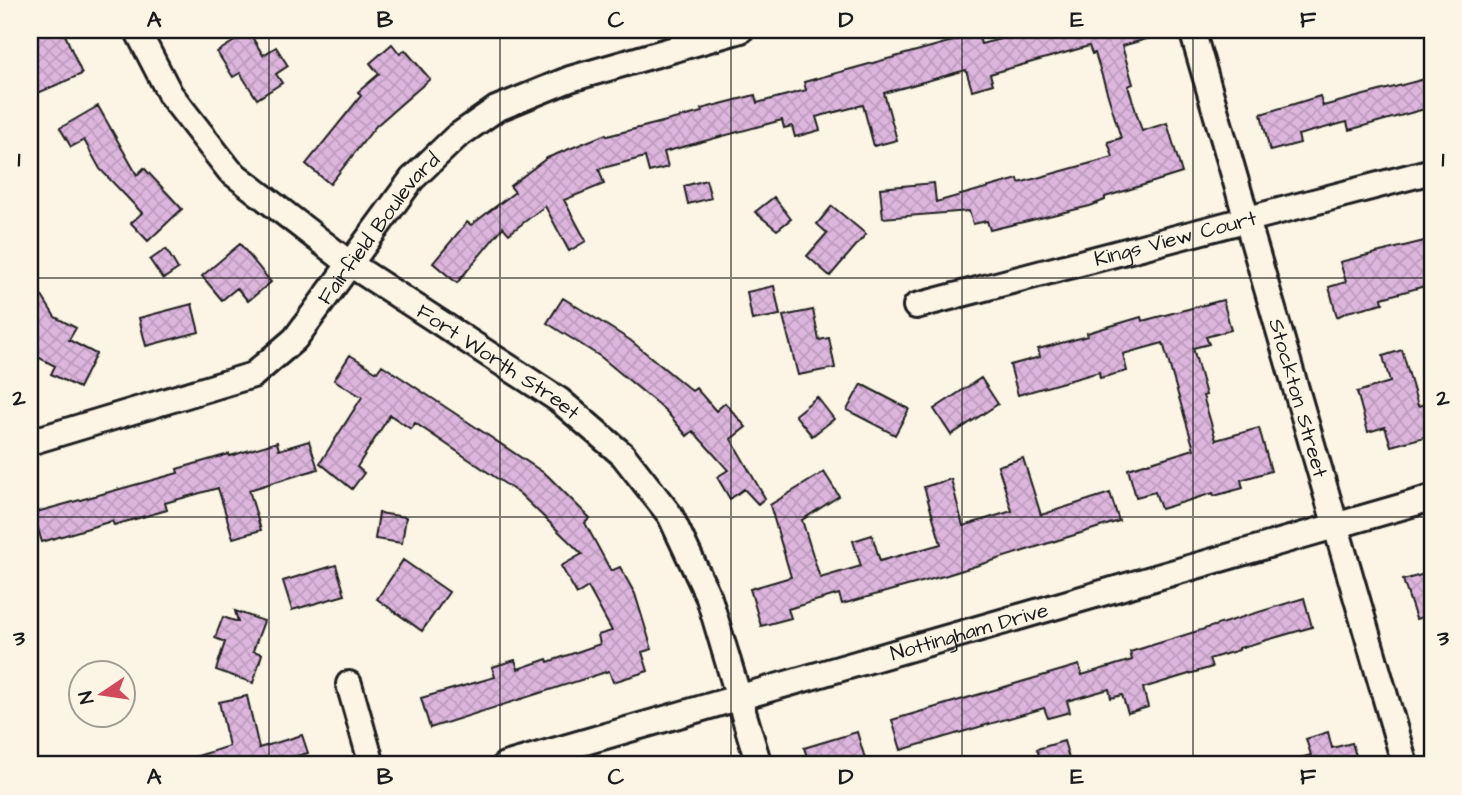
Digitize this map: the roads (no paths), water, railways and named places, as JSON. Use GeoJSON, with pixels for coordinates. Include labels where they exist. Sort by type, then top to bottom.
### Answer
{"type":"FeatureCollection","features":[{"type":"Feature","properties":{"kind":"street","name":"Fort Worth Street"},"geometry":{"type":"LineString","coordinates":[[137,30],[170,94],[230,171],[350,264],[559,400],[623,455],[670,515],[709,598],[759,765]]}},
{"type":"Feature","properties":{"kind":"street","name":"Fairfield Boulevard"},"geometry":{"type":"LineString","coordinates":[[30,442],[253,374],[295,339],[412,179],[456,137],[496,109],[570,79],[741,30]]}},
{"type":"Feature","properties":{"kind":"street","name":"Stockton Street"},"geometry":{"type":"LineString","coordinates":[[1192,30],[1405,765]]}},
{"type":"Feature","properties":{"kind":"street","name":"Kings View Court"},"geometry":{"type":"LineString","coordinates":[[916,306],[1432,171]]}},
{"type":"Feature","properties":{"kind":"street","name":"Nottingham Drive"},"geometry":{"type":"LineString","coordinates":[[505,765],[1432,498]]}},
{"type":"Feature","properties":{"kind":"street"},"geometry":{"type":"LineString","coordinates":[[349,684],[372,765]]}}]}
